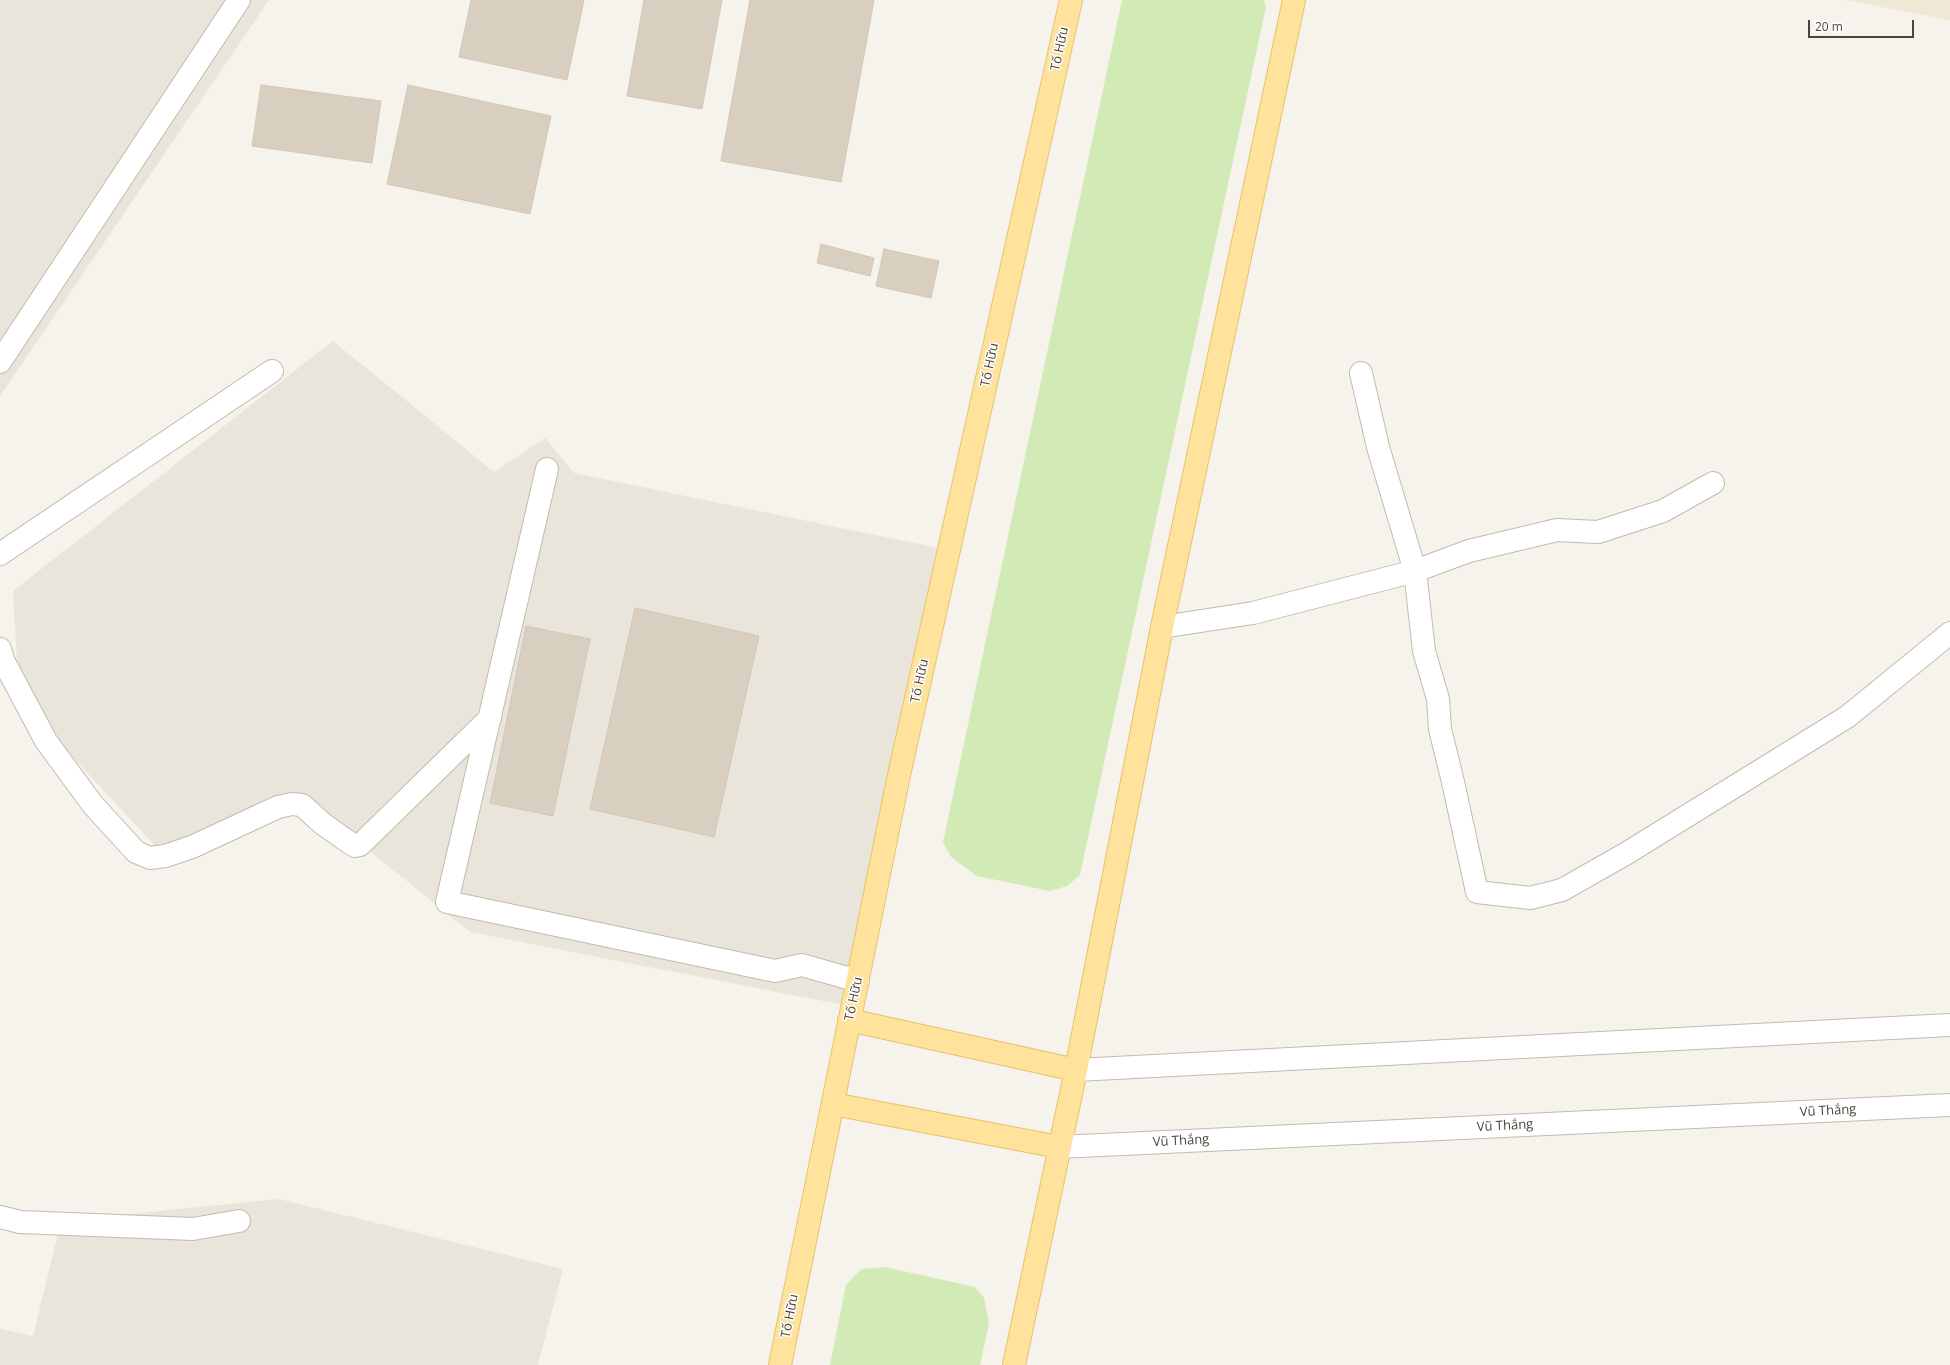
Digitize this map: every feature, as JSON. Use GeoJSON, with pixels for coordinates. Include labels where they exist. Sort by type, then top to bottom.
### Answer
{"type":"FeatureCollection","features":[{"type":"Feature","properties":{"kind":"main road","name":"Tố Hữu"},"geometry":{"type":"LineString","coordinates":[[780,1365],[899,775],[1071,0]]}},
{"type":"Feature","properties":{"kind":"main road"},"geometry":{"type":"LineString","coordinates":[[1014,1365],[1076,1070],[1162,627],[1294,0]]}},
{"type":"Feature","properties":{"kind":"main road"},"geometry":{"type":"LineString","coordinates":[[849,1020],[1076,1070]]}},
{"type":"Feature","properties":{"kind":"main road"},"geometry":{"type":"LineString","coordinates":[[833,1104],[1059,1147]]}},
{"type":"Feature","properties":{"kind":"street"},"geometry":{"type":"LineString","coordinates":[[0,362],[239,0]]}},
{"type":"Feature","properties":{"kind":"street"},"geometry":{"type":"LineString","coordinates":[[0,554],[272,371]]}},
{"type":"Feature","properties":{"kind":"street"},"geometry":{"type":"LineString","coordinates":[[1361,373],[1378,447],[1415,571],[1424,651],[1438,699],[1440,729],[1477,892],[1530,898],[1562,890],[1634,849],[1847,717],[1950,633]]}},
{"type":"Feature","properties":{"kind":"street"},"geometry":{"type":"LineString","coordinates":[[547,469],[447,902],[775,971],[802,965],[858,981]]}},
{"type":"Feature","properties":{"kind":"street"},"geometry":{"type":"LineString","coordinates":[[1162,627],[1253,613],[1415,571],[1469,551],[1557,530],[1598,532],[1663,511],[1713,482]]}},
{"type":"Feature","properties":{"kind":"street"},"geometry":{"type":"LineString","coordinates":[[0,649],[4,662],[46,741],[93,805],[136,852],[150,858],[165,856],[192,847],[278,807],[292,804],[302,805],[323,824],[350,843],[356,846],[360,845],[490,718]]}},
{"type":"Feature","properties":{"kind":"street"},"geometry":{"type":"LineString","coordinates":[[1076,1070],[1950,1025]]}},
{"type":"Feature","properties":{"kind":"street","name":"Vũ Thắng"},"geometry":{"type":"LineString","coordinates":[[1059,1147],[1950,1105]]}},
{"type":"Feature","properties":{"kind":"street"},"geometry":{"type":"LineString","coordinates":[[0,1217],[20,1222],[194,1229],[239,1221]]}},
{"type":"Feature","properties":{"kind":"shaded area"},"geometry":{"type":"Polygon","coordinates":[[[0,0],[269,0],[0,396],[0,0]]]}},
{"type":"Feature","properties":{"kind":"shaded area"},"geometry":{"type":"Polygon","coordinates":[[[1845,0],[1950,0],[1950,20],[1845,0]]]}},
{"type":"Feature","properties":{"kind":"shaded area"},"geometry":{"type":"Polygon","coordinates":[[[333,341],[494,472],[545,438],[574,473],[948,550],[859,1008],[470,932],[296,792],[157,848],[19,699],[13,591],[333,341]]]}},
{"type":"Feature","properties":{"kind":"shaded area"},"geometry":{"type":"Polygon","coordinates":[[[279,1199],[563,1269],[538,1365],[0,1365],[0,1329],[33,1336],[61,1221],[279,1199]]]}},
{"type":"Feature","properties":{"kind":"green space"},"geometry":{"type":"Polygon","coordinates":[[[1122,0],[1264,0],[1266,7],[1080,875],[1067,886],[1050,891],[977,876],[951,857],[943,842],[1122,0]]]}},
{"type":"Feature","properties":{"kind":"green space"},"geometry":{"type":"Polygon","coordinates":[[[885,1267],[975,1287],[984,1298],[989,1323],[980,1365],[830,1365],[846,1285],[861,1269],[885,1267]]]}},
{"type":"Feature","properties":{"kind":"building"},"geometry":{"type":"Polygon","coordinates":[[[471,0],[584,0],[567,80],[459,57],[471,0]]]}},
{"type":"Feature","properties":{"kind":"building"},"geometry":{"type":"Polygon","coordinates":[[[644,0],[722,0],[702,109],[627,96],[644,0]]]}},
{"type":"Feature","properties":{"kind":"building"},"geometry":{"type":"Polygon","coordinates":[[[750,0],[874,0],[841,182],[721,161],[750,0]]]}},
{"type":"Feature","properties":{"kind":"building"},"geometry":{"type":"Polygon","coordinates":[[[261,85],[381,101],[372,163],[252,146],[261,85]]]}},
{"type":"Feature","properties":{"kind":"building"},"geometry":{"type":"Polygon","coordinates":[[[408,85],[551,116],[530,214],[387,184],[408,85]]]}},
{"type":"Feature","properties":{"kind":"building"},"geometry":{"type":"Polygon","coordinates":[[[821,244],[874,258],[870,276],[817,263],[821,244]]]}},
{"type":"Feature","properties":{"kind":"building"},"geometry":{"type":"Polygon","coordinates":[[[884,249],[939,261],[931,298],[876,286],[884,249]]]}},
{"type":"Feature","properties":{"kind":"building"},"geometry":{"type":"Polygon","coordinates":[[[635,608],[759,636],[714,837],[590,809],[635,608]]]}},
{"type":"Feature","properties":{"kind":"building"},"geometry":{"type":"Polygon","coordinates":[[[526,626],[590,639],[553,816],[490,803],[526,626]]]}}]}
